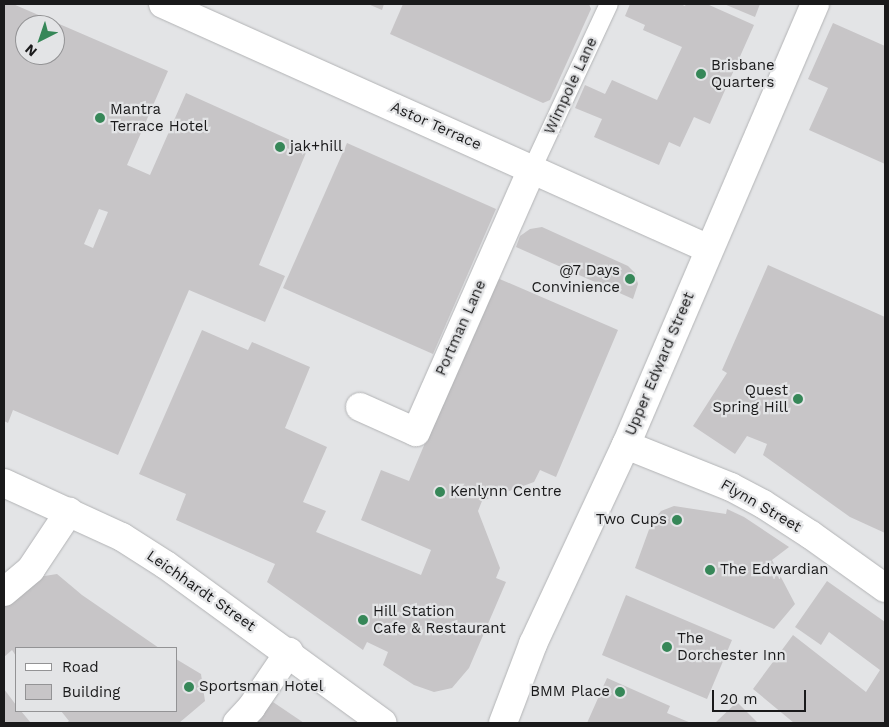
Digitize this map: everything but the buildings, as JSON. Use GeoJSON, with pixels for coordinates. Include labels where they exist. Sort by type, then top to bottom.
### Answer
{"type":"FeatureCollection","features":[{"type":"Feature","properties":{"kind":"street","name":"Astor Terrace"},"geometry":{"type":"LineString","coordinates":[[163,4],[708,250]]}},
{"type":"Feature","properties":{"kind":"street","name":"Upper Edward Street"},"geometry":{"type":"LineString","coordinates":[[503,723],[533,644],[626,445],[815,4]]}},
{"type":"Feature","properties":{"kind":"street","name":"Portman Lane"},"geometry":{"type":"LineString","coordinates":[[360,407],[416,432],[532,169]]}},
{"type":"Feature","properties":{"kind":"street","name":"Flynn Street"},"geometry":{"type":"LineString","coordinates":[[626,445],[731,487],[763,504],[811,535],[885,588]]}},
{"type":"Feature","properties":{"kind":"street","name":"Leichhardt Street"},"geometry":{"type":"LineString","coordinates":[[4,483],[122,537],[166,565],[289,652],[383,723]]}},
{"type":"Feature","properties":{"kind":"street"},"geometry":{"type":"LineString","coordinates":[[4,592],[31,569],[69,512]]}},
{"type":"Feature","properties":{"kind":"street"},"geometry":{"type":"LineString","coordinates":[[237,723],[252,708],[289,652]]}},
{"type":"Feature","properties":{"kind":"lane","name":"Wimpole Lane"},"geometry":{"type":"LineString","coordinates":[[532,169],[609,5]]}},
{"type":"Feature","properties":{"kind":"place","name":"Brisbane Quarters"},"geometry":{"type":"Point","coordinates":[701,74]}},
{"type":"Feature","properties":{"kind":"place","name":"Mantra Terrace Hotel"},"geometry":{"type":"Point","coordinates":[100,118]}},
{"type":"Feature","properties":{"kind":"place","name":"jak+hill"},"geometry":{"type":"Point","coordinates":[280,147]}},
{"type":"Feature","properties":{"kind":"place","name":"@7 Days Convinience"},"geometry":{"type":"Point","coordinates":[630,279]}},
{"type":"Feature","properties":{"kind":"place","name":"Quest Spring Hill"},"geometry":{"type":"Point","coordinates":[798,399]}},
{"type":"Feature","properties":{"kind":"place","name":"Kenlynn Centre"},"geometry":{"type":"Point","coordinates":[440,492]}},
{"type":"Feature","properties":{"kind":"place","name":"Two Cups"},"geometry":{"type":"Point","coordinates":[677,520]}},
{"type":"Feature","properties":{"kind":"place","name":"The Edwardian"},"geometry":{"type":"Point","coordinates":[710,570]}},
{"type":"Feature","properties":{"kind":"place","name":"Hill Station Cafe & Restaurant"},"geometry":{"type":"Point","coordinates":[363,620]}},
{"type":"Feature","properties":{"kind":"place","name":"The Dorchester Inn"},"geometry":{"type":"Point","coordinates":[667,647]}},
{"type":"Feature","properties":{"kind":"place","name":"Sportsman Hotel"},"geometry":{"type":"Point","coordinates":[189,687]}},
{"type":"Feature","properties":{"kind":"place","name":"BMM Place"},"geometry":{"type":"Point","coordinates":[620,692]}}]}
